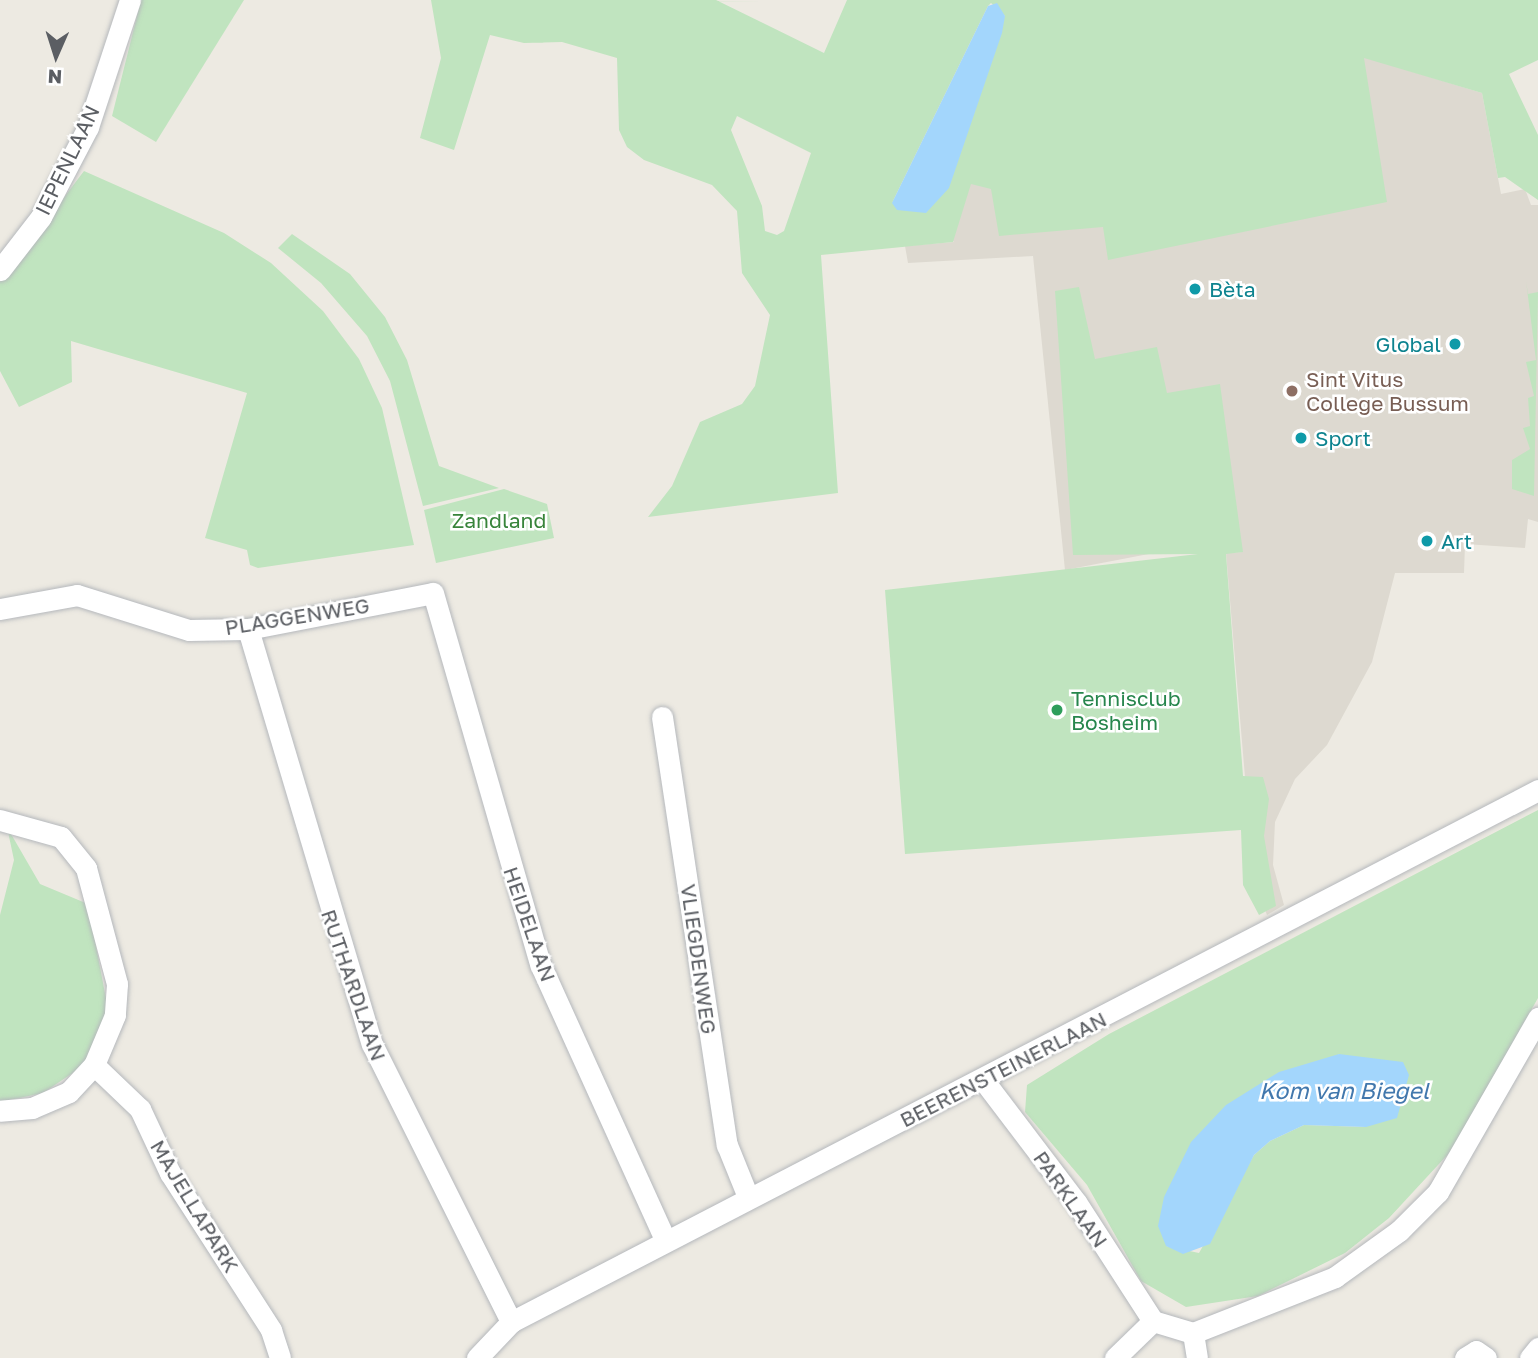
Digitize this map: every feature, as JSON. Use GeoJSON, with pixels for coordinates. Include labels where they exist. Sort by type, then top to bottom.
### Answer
{"type":"FeatureCollection","features":[{"type":"Feature","properties":{"kind":"street","name":"IEPENLAAN"},"geometry":{"type":"LineString","coordinates":[[0,270],[41,217],[88,127],[130,0]]}},
{"type":"Feature","properties":{"kind":"street","name":"PLAGGENWEG"},"geometry":{"type":"LineString","coordinates":[[0,609],[77,595],[189,630],[248,629],[433,593]]}},
{"type":"Feature","properties":{"kind":"street","name":"HEIDELAAN"},"geometry":{"type":"LineString","coordinates":[[433,593],[541,966],[666,1241]]}},
{"type":"Feature","properties":{"kind":"street","name":"RUTHARDLAAN"},"geometry":{"type":"LineString","coordinates":[[248,629],[372,1044],[511,1322]]}},
{"type":"Feature","properties":{"kind":"street","name":"VLIEGDENWEG"},"geometry":{"type":"LineString","coordinates":[[663,717],[727,1145],[748,1197]]}},
{"type":"Feature","properties":{"kind":"street","name":"BEERENSTEINERLAAN"},"geometry":{"type":"LineString","coordinates":[[477,1358],[511,1322],[748,1197],[984,1082],[1538,790]]}},
{"type":"Feature","properties":{"kind":"street"},"geometry":{"type":"LineString","coordinates":[[0,820],[61,837],[86,868],[117,984],[115,1015],[94,1065],[69,1092],[32,1108],[0,1111]]}},
{"type":"Feature","properties":{"kind":"street"},"geometry":{"type":"LineString","coordinates":[[1115,1358],[1153,1321],[1193,1334],[1335,1278],[1399,1231],[1438,1192],[1538,1018]]}},
{"type":"Feature","properties":{"kind":"street","name":"MAJELLAPARK"},"geometry":{"type":"LineString","coordinates":[[94,1065],[140,1109],[170,1173],[271,1330],[280,1358]]}},
{"type":"Feature","properties":{"kind":"street","name":"PARKLAAN"},"geometry":{"type":"LineString","coordinates":[[984,1082],[1076,1202],[1153,1321]]}},
{"type":"Feature","properties":{"kind":"street"},"geometry":{"type":"LineString","coordinates":[[1193,1334],[1197,1358]]}},
{"type":"Feature","properties":{"kind":"street"},"geometry":{"type":"LineString","coordinates":[[1530,1358],[1538,1348]]}},
{"type":"Feature","properties":{"kind":"street"},"geometry":{"type":"LineString","coordinates":[[1465,1358],[1476,1351],[1486,1358]]}},
{"type":"Feature","properties":{"kind":"shaded area","name":"Sint Vitus College Bussum"},"geometry":{"type":"Polygon","coordinates":[[[1177,0],[1482,93],[1501,194],[1525,189],[1531,205],[1538,205],[1538,522],[1528,519],[1525,548],[1465,544],[1464,573],[1395,573],[1372,662],[1327,745],[1295,779],[1275,822],[1273,865],[1284,905],[1267,915],[1254,883],[1226,553],[1242,552],[1201,544],[1065,570],[1033,256],[908,263],[905,246],[954,242],[926,213],[1177,0]]]}},
{"type":"Feature","properties":{"kind":"green space"},"geometry":{"type":"Polygon","coordinates":[[[141,0],[244,0],[156,142],[112,116],[141,0]]]}},
{"type":"Feature","properties":{"kind":"green space"},"geometry":{"type":"Polygon","coordinates":[[[431,0],[716,0],[824,53],[847,0],[1538,0],[1538,60],[1509,74],[1538,135],[1538,200],[1505,177],[1498,178],[1482,93],[1364,58],[1387,202],[1108,260],[1103,227],[999,236],[991,189],[971,184],[953,242],[821,255],[838,493],[648,517],[672,486],[700,422],[742,404],[755,386],[770,315],[742,273],[737,211],[712,185],[644,160],[627,147],[619,130],[617,58],[562,42],[524,43],[490,35],[454,150],[420,138],[441,58],[431,0]],[[991,3],[988,6],[892,203],[1005,16],[991,3]],[[737,116],[731,130],[762,206],[765,231],[777,235],[784,231],[811,153],[737,116]]]}},
{"type":"Feature","properties":{"kind":"green space"},"geometry":{"type":"Polygon","coordinates":[[[84,171],[224,233],[271,263],[323,311],[359,359],[382,408],[414,545],[258,568],[250,565],[247,550],[205,538],[247,393],[71,341],[72,382],[19,407],[0,371],[0,282],[84,171]]]}},
{"type":"Feature","properties":{"kind":"green space"},"geometry":{"type":"Polygon","coordinates":[[[292,234],[350,274],[385,317],[407,360],[439,466],[499,488],[423,506],[390,381],[367,336],[321,283],[278,248],[292,234]]]}},
{"type":"Feature","properties":{"kind":"green space"},"geometry":{"type":"Polygon","coordinates":[[[1526,281],[1528,294],[1538,292],[1534,496],[1512,489],[1512,460],[1530,449],[1523,428],[1530,426],[1528,398],[1534,396],[1526,362],[1536,360],[1526,281]]]}},
{"type":"Feature","properties":{"kind":"green space","name":"Tennisclub Bosheim"},"geometry":{"type":"Polygon","coordinates":[[[1079,287],[1095,359],[1157,347],[1167,393],[1220,384],[1243,552],[1226,554],[1243,776],[1263,777],[1269,799],[1264,836],[1276,906],[1259,915],[1243,885],[1241,830],[905,854],[885,590],[1198,554],[1073,555],[1055,291],[1079,287]]]}},
{"type":"Feature","properties":{"kind":"green space","name":"Zandland"},"geometry":{"type":"Polygon","coordinates":[[[504,489],[547,504],[554,538],[436,563],[424,510],[504,489]]]}},
{"type":"Feature","properties":{"kind":"green space"},"geometry":{"type":"Polygon","coordinates":[[[1538,810],[1538,998],[1451,1151],[1389,1218],[1345,1253],[1258,1296],[1186,1307],[1141,1281],[1087,1185],[1025,1112],[1027,1085],[1109,1034],[1538,810]],[[1339,1054],[1166,1246],[1199,1253],[1254,1155],[1270,1141],[1304,1125],[1366,1127],[1339,1054]]]}},
{"type":"Feature","properties":{"kind":"green space"},"geometry":{"type":"Polygon","coordinates":[[[7,827],[40,884],[88,904],[107,1004],[104,1025],[83,1066],[43,1093],[0,1102],[0,915],[14,860],[7,827]]]}},
{"type":"Feature","properties":{"kind":"water"},"geometry":{"type":"Polygon","coordinates":[[[997,3],[1005,16],[1002,33],[949,188],[926,213],[897,210],[892,203],[988,6],[997,3]]]}},
{"type":"Feature","properties":{"kind":"water","name":"Kom van Biegel"},"geometry":{"type":"Polygon","coordinates":[[[1339,1054],[1403,1062],[1409,1075],[1397,1118],[1366,1127],[1304,1125],[1270,1141],[1254,1155],[1210,1244],[1183,1254],[1166,1246],[1158,1226],[1164,1197],[1191,1142],[1226,1105],[1279,1072],[1339,1054]]]}},
{"type":"Feature","properties":{"kind":"place","name":"Bèta"},"geometry":{"type":"Point","coordinates":[1195,289]}},
{"type":"Feature","properties":{"kind":"place","name":"Global"},"geometry":{"type":"Point","coordinates":[1455,344]}},
{"type":"Feature","properties":{"kind":"place","name":"Sint Vitus College Bussum"},"geometry":{"type":"Point","coordinates":[1292,391]}},
{"type":"Feature","properties":{"kind":"place","name":"Sport"},"geometry":{"type":"Point","coordinates":[1301,438]}},
{"type":"Feature","properties":{"kind":"place","name":"Art"},"geometry":{"type":"Point","coordinates":[1427,541]}},
{"type":"Feature","properties":{"kind":"place","name":"Tennisclub Bosheim"},"geometry":{"type":"Point","coordinates":[1057,710]}}]}
